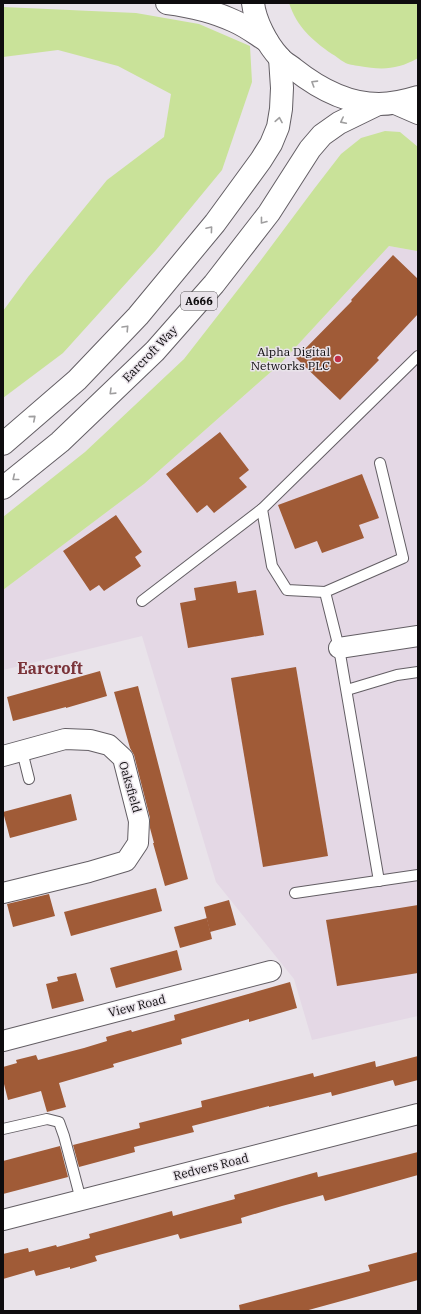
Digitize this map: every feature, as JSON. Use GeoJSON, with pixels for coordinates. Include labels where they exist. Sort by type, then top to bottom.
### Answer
{"type":"FeatureCollection","features":[{"type":"Feature","properties":{"kind":"highway"},"geometry":{"type":"LineString","coordinates":[[167,3],[197,8],[214,13],[235,21],[267,41]]}},
{"type":"Feature","properties":{"kind":"highway","name":"A666"},"geometry":{"type":"LineString","coordinates":[[253,3],[267,41],[280,58],[304,77],[327,91],[356,102],[387,104],[418,97]]}},
{"type":"Feature","properties":{"kind":"highway","name":"A666"},"geometry":{"type":"LineString","coordinates":[[3,444],[77,380],[138,316],[215,223],[261,160],[271,144],[278,127],[282,88],[280,58]]}},
{"type":"Feature","properties":{"kind":"highway","name":"Earcroft Way"},"geometry":{"type":"LineString","coordinates":[[3,488],[60,442],[155,351],[214,284],[269,213],[310,150],[322,135],[339,123],[387,104]]}},
{"type":"Feature","properties":{"kind":"street"},"geometry":{"type":"LineString","coordinates":[[387,104],[418,114]]}},
{"type":"Feature","properties":{"kind":"street"},"geometry":{"type":"LineString","coordinates":[[339,648],[418,636]]}},
{"type":"Feature","properties":{"kind":"street","name":"Oaksfield"},"geometry":{"type":"LineString","coordinates":[[3,756],[65,738],[90,740],[108,744],[122,758],[139,820],[138,843],[126,861],[89,872],[3,893]]}},
{"type":"Feature","properties":{"kind":"street","name":"View Road"},"geometry":{"type":"LineString","coordinates":[[3,1040],[271,971]]}},
{"type":"Feature","properties":{"kind":"street","name":"Redvers Road"},"geometry":{"type":"LineString","coordinates":[[3,1220],[418,1114]]}},
{"type":"Feature","properties":{"kind":"lane"},"geometry":{"type":"LineString","coordinates":[[142,601],[262,510],[418,356]]}},
{"type":"Feature","properties":{"kind":"lane"},"geometry":{"type":"LineString","coordinates":[[262,510],[272,566],[287,590],[325,592],[403,558],[380,463]]}},
{"type":"Feature","properties":{"kind":"lane"},"geometry":{"type":"LineString","coordinates":[[325,592],[339,648],[347,690],[380,881]]}},
{"type":"Feature","properties":{"kind":"lane"},"geometry":{"type":"LineString","coordinates":[[347,690],[397,675],[418,672]]}},
{"type":"Feature","properties":{"kind":"lane"},"geometry":{"type":"LineString","coordinates":[[22,750],[29,779]]}},
{"type":"Feature","properties":{"kind":"lane"},"geometry":{"type":"LineString","coordinates":[[295,893],[418,875]]}},
{"type":"Feature","properties":{"kind":"lane"},"geometry":{"type":"LineString","coordinates":[[3,1129],[47,1119],[59,1122],[81,1200]]}},
{"type":"Feature","properties":{"kind":"shaded area"},"geometry":{"type":"Polygon","coordinates":[[[389,246],[418,252],[418,1016],[312,1040],[294,979],[216,882],[142,636],[3,670],[3,590],[144,484],[281,363],[389,246]]]}},
{"type":"Feature","properties":{"kind":"green space"},"geometry":{"type":"Polygon","coordinates":[[[289,3],[418,3],[418,58],[403,65],[389,68],[375,68],[347,64],[325,49],[306,32],[296,19],[289,3]]]}},
{"type":"Feature","properties":{"kind":"green space"},"geometry":{"type":"Polygon","coordinates":[[[3,7],[136,13],[199,24],[250,46],[252,82],[222,170],[156,250],[63,353],[3,398],[3,311],[28,277],[107,180],[164,137],[171,94],[118,66],[58,50],[3,57],[3,7]]]}},
{"type":"Feature","properties":{"kind":"green space"},"geometry":{"type":"Polygon","coordinates":[[[385,131],[400,132],[418,147],[418,252],[389,246],[281,363],[144,484],[3,590],[3,517],[85,452],[184,359],[341,154],[361,138],[385,131]]]}},
{"type":"Feature","properties":{"kind":"building"},"geometry":{"type":"Polygon","coordinates":[[[393,255],[418,279],[418,314],[377,358],[379,360],[340,400],[296,358],[352,301],[351,300],[393,255]]]}},
{"type":"Feature","properties":{"kind":"building"},"geometry":{"type":"Polygon","coordinates":[[[220,432],[249,470],[239,478],[247,487],[214,513],[207,505],[197,513],[166,474],[220,432]]]}},
{"type":"Feature","properties":{"kind":"building"},"geometry":{"type":"Polygon","coordinates":[[[362,474],[379,518],[359,525],[364,538],[322,553],[317,541],[295,549],[278,505],[362,474]]]}},
{"type":"Feature","properties":{"kind":"building"},"geometry":{"type":"Polygon","coordinates":[[[116,515],[142,552],[135,557],[141,566],[104,591],[99,585],[90,591],[63,551],[116,515]]]}},
{"type":"Feature","properties":{"kind":"building"},"geometry":{"type":"Polygon","coordinates":[[[236,581],[238,593],[256,590],[264,635],[188,648],[180,603],[196,600],[194,588],[236,581]]]}},
{"type":"Feature","properties":{"kind":"building"},"geometry":{"type":"Polygon","coordinates":[[[296,667],[328,856],[263,867],[231,678],[296,667]]]}},
{"type":"Feature","properties":{"kind":"building"},"geometry":{"type":"Polygon","coordinates":[[[100,671],[107,696],[13,721],[7,697],[100,671]]]}},
{"type":"Feature","properties":{"kind":"building"},"geometry":{"type":"Polygon","coordinates":[[[138,686],[188,879],[165,886],[153,843],[150,818],[134,755],[130,748],[114,692],[138,686]]]}},
{"type":"Feature","properties":{"kind":"building"},"geometry":{"type":"Polygon","coordinates":[[[71,794],[77,820],[10,838],[3,812],[71,794]]]}},
{"type":"Feature","properties":{"kind":"building"},"geometry":{"type":"Polygon","coordinates":[[[156,888],[162,911],[71,936],[64,912],[156,888]]]}},
{"type":"Feature","properties":{"kind":"building"},"geometry":{"type":"Polygon","coordinates":[[[49,894],[55,916],[13,927],[7,904],[49,894]]]}},
{"type":"Feature","properties":{"kind":"building"},"geometry":{"type":"Polygon","coordinates":[[[229,900],[236,925],[210,932],[204,907],[229,900]]]}},
{"type":"Feature","properties":{"kind":"building"},"geometry":{"type":"Polygon","coordinates":[[[418,905],[418,973],[337,986],[326,920],[418,905]]]}},
{"type":"Feature","properties":{"kind":"building"},"geometry":{"type":"Polygon","coordinates":[[[207,918],[212,939],[180,948],[174,927],[207,918]]]}},
{"type":"Feature","properties":{"kind":"building"},"geometry":{"type":"Polygon","coordinates":[[[177,950],[182,970],[116,988],[110,968],[177,950]]]}},
{"type":"Feature","properties":{"kind":"building"},"geometry":{"type":"Polygon","coordinates":[[[76,973],[84,1001],[52,1009],[46,984],[58,981],[57,977],[76,973]]]}},
{"type":"Feature","properties":{"kind":"building"},"geometry":{"type":"Polygon","coordinates":[[[290,982],[297,1008],[249,1022],[249,1019],[181,1039],[182,1044],[113,1064],[114,1067],[59,1083],[66,1107],[47,1112],[41,1091],[8,1100],[3,1080],[3,1067],[17,1063],[16,1060],[36,1055],[38,1060],[84,1048],[107,1041],[106,1037],[131,1030],[132,1032],[175,1020],[174,1015],[290,982]]]}},
{"type":"Feature","properties":{"kind":"building"},"geometry":{"type":"Polygon","coordinates":[[[418,1056],[418,1080],[395,1086],[393,1080],[332,1096],[331,1092],[269,1106],[192,1126],[194,1132],[134,1147],[135,1152],[79,1167],[73,1145],[140,1128],[139,1123],[202,1107],[201,1101],[313,1073],[314,1077],[375,1061],[376,1067],[418,1056]]]}},
{"type":"Feature","properties":{"kind":"building"},"geometry":{"type":"Polygon","coordinates":[[[60,1146],[68,1177],[3,1194],[3,1161],[60,1146]]]}},
{"type":"Feature","properties":{"kind":"building"},"geometry":{"type":"Polygon","coordinates":[[[418,1152],[418,1175],[325,1201],[323,1195],[282,1206],[241,1218],[242,1223],[180,1239],[178,1234],[95,1256],[97,1261],[70,1269],[70,1267],[36,1276],[34,1270],[3,1279],[3,1254],[28,1248],[29,1252],[56,1245],[57,1247],[90,1238],[89,1234],[172,1211],[173,1216],[235,1199],[234,1195],[317,1172],[318,1177],[418,1152]]]}},
{"type":"Feature","properties":{"kind":"building"},"geometry":{"type":"Polygon","coordinates":[[[418,1252],[418,1280],[305,1311],[240,1311],[239,1305],[370,1271],[368,1265],[418,1252]]]}},
{"type":"Feature","properties":{"kind":"place","name":"Alpha Digital Networks PLC"},"geometry":{"type":"Point","coordinates":[338,359]}},
{"type":"Feature","properties":{"kind":"district","name":"Earcroft"},"geometry":{"type":"Point","coordinates":[50,668]}}]}
